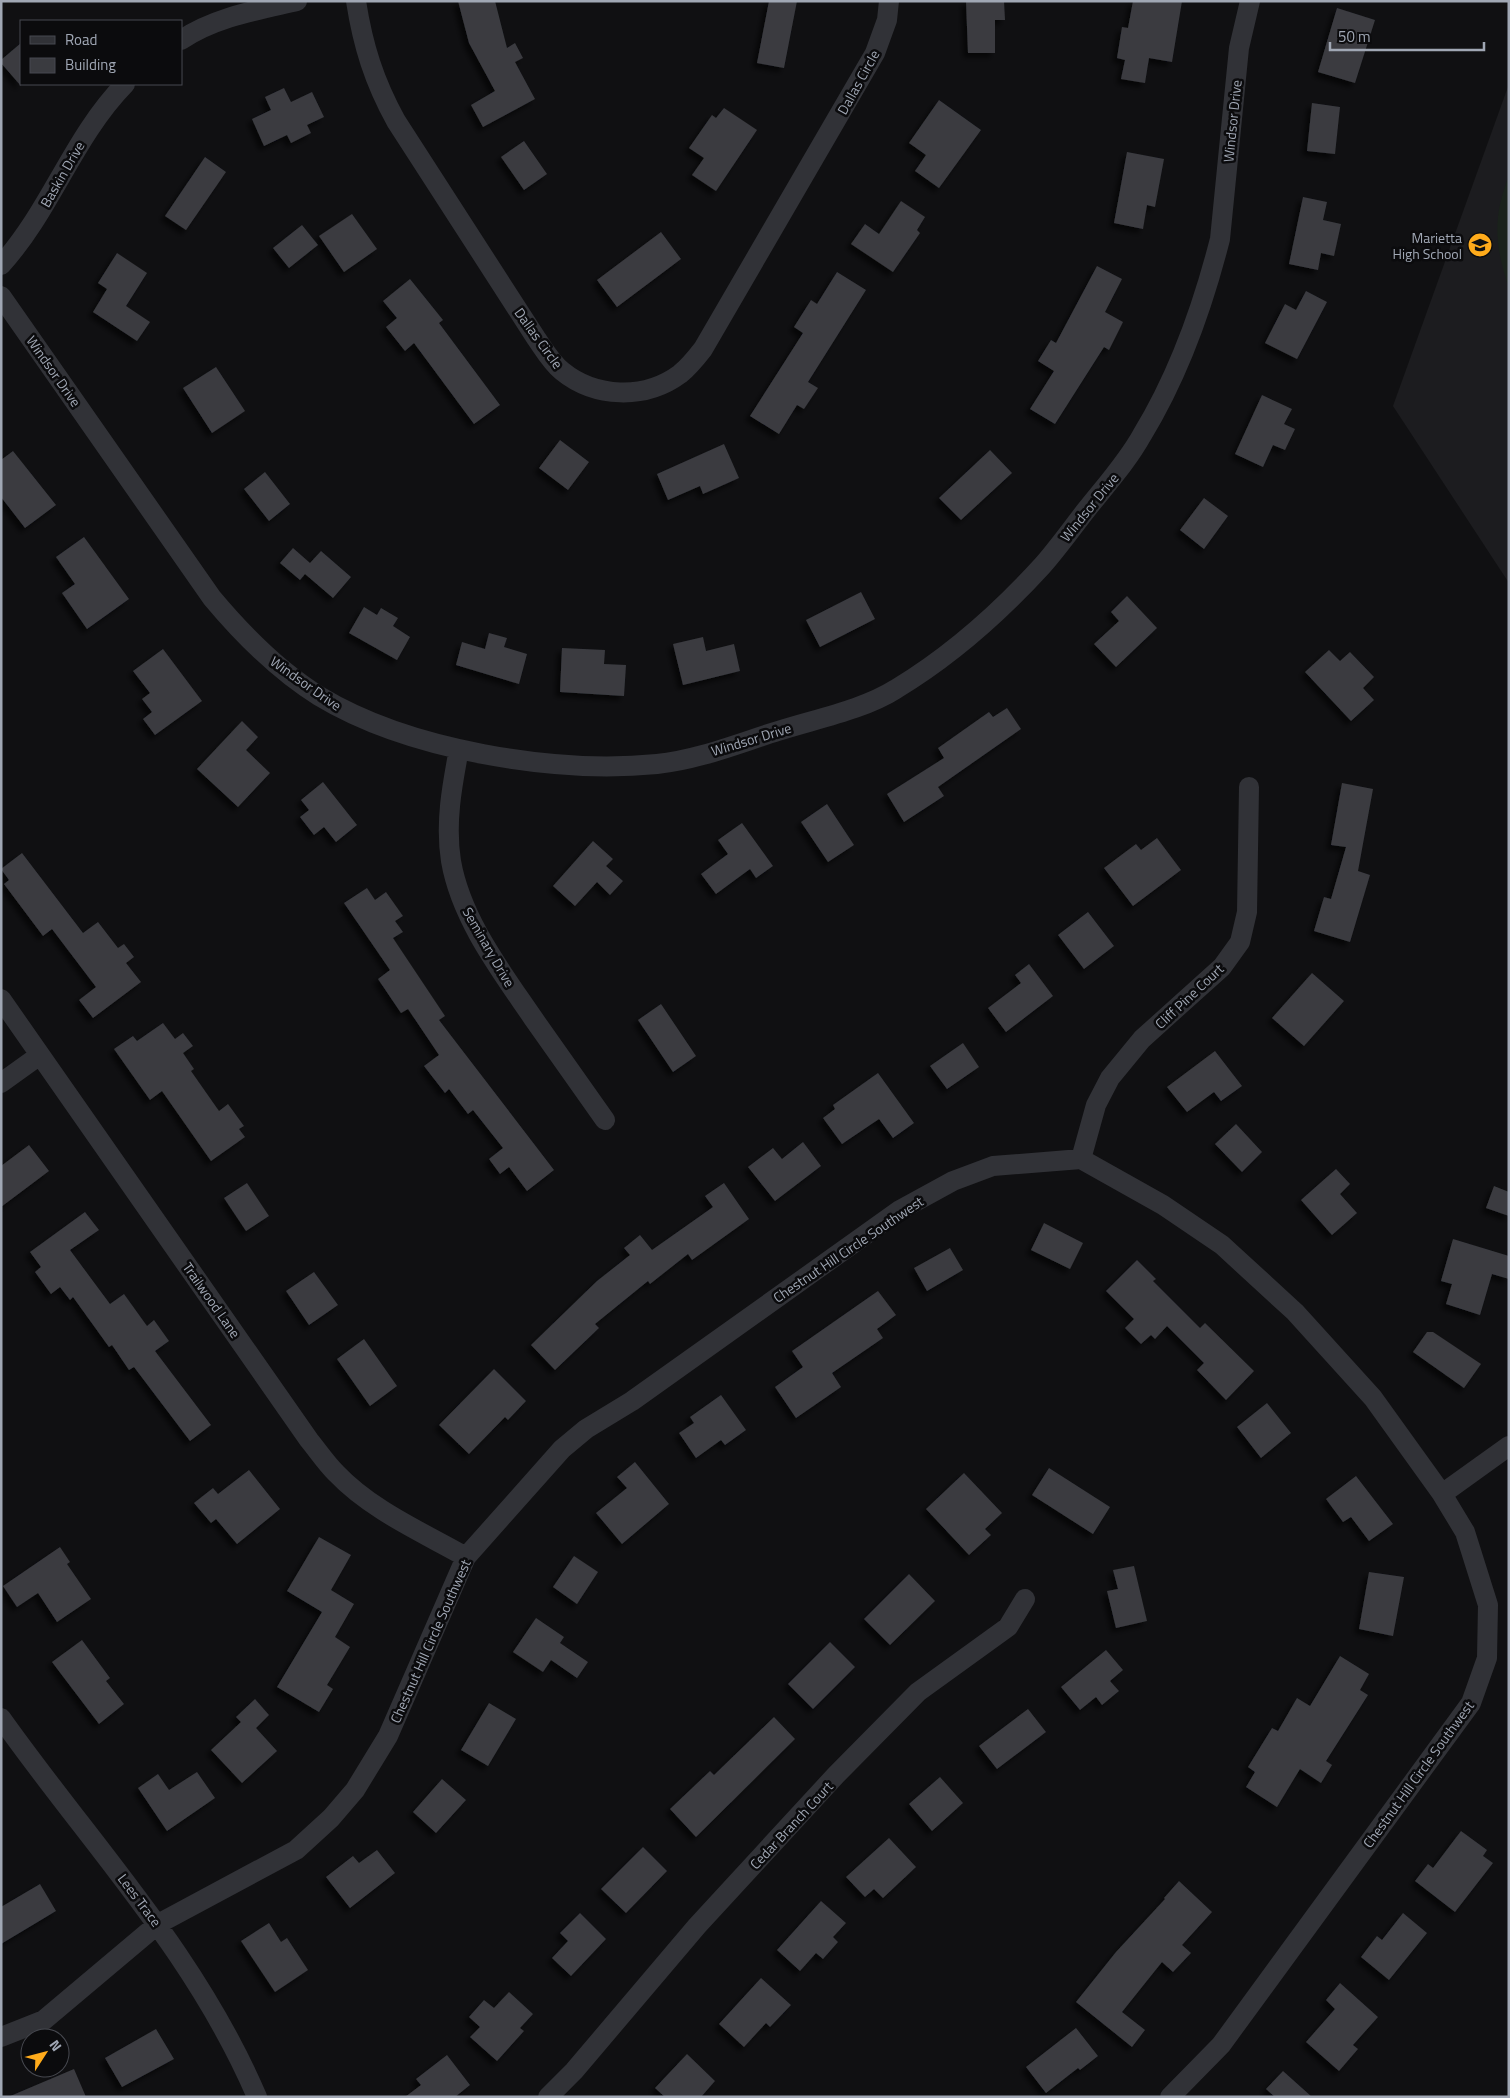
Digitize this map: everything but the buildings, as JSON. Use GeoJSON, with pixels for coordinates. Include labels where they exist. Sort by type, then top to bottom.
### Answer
{"type":"FeatureCollection","features":[{"type":"Feature","properties":{"kind":"street"},"geometry":{"type":"LineString","coordinates":[[182,39],[210,25],[297,1]]}},
{"type":"Feature","properties":{"kind":"street","name":"Dallas Circle"},"geometry":{"type":"LineString","coordinates":[[356,1],[366,55],[383,97],[401,130],[536,338],[561,370],[577,381],[599,390],[619,393],[637,392],[666,383],[692,364],[703,349],[875,53],[886,20],[889,1]]}},
{"type":"Feature","properties":{"kind":"street","name":"Windsor Drive"},"geometry":{"type":"LineString","coordinates":[[1,296],[212,598],[240,632],[274,664],[310,689],[356,716],[402,733],[459,749],[509,759],[606,766],[659,764],[704,754],[854,708],[893,692],[953,649],[1003,605],[1042,566],[1118,470],[1142,436],[1162,398],[1182,353],[1212,269],[1220,239],[1240,48],[1250,1]]}},
{"type":"Feature","properties":{"kind":"street","name":"Baskin Drive"},"geometry":{"type":"LineString","coordinates":[[1,265],[32,227],[97,115],[124,85]]}},
{"type":"Feature","properties":{"kind":"street","name":"Seminary Drive"},"geometry":{"type":"LineString","coordinates":[[459,749],[451,793],[449,832],[451,862],[463,900],[481,937],[505,978],[605,1120]]}},
{"type":"Feature","properties":{"kind":"street","name":"Cliff Pine Court"},"geometry":{"type":"LineString","coordinates":[[1081,1159],[1096,1105],[1110,1078],[1142,1039],[1222,966],[1240,942],[1247,912],[1249,787]]}},
{"type":"Feature","properties":{"kind":"street","name":"Trailwood Lane"},"geometry":{"type":"LineString","coordinates":[[1,999],[309,1440],[336,1473],[351,1487],[392,1515],[466,1557]]}},
{"type":"Feature","properties":{"kind":"street"},"geometry":{"type":"LineString","coordinates":[[1,1083],[40,1055]]}},
{"type":"Feature","properties":{"kind":"street","name":"Chestnut Hill Circle Southwest"},"geometry":{"type":"LineString","coordinates":[[1,2036],[44,2020],[158,1924],[296,1850],[331,1818],[354,1790],[388,1736],[466,1557],[562,1449],[586,1429],[632,1400],[900,1210],[953,1181],[993,1166],[1081,1159],[1164,1205],[1230,1251],[1295,1312],[1373,1398],[1442,1494],[1465,1532],[1488,1605],[1487,1658],[1471,1703],[1221,2045],[1170,2097]]}},
{"type":"Feature","properties":{"kind":"street"},"geometry":{"type":"LineString","coordinates":[[1442,1494],[1509,1446]]}},
{"type":"Feature","properties":{"kind":"street","name":"Cedar Branch Court"},"geometry":{"type":"LineString","coordinates":[[548,2097],[574,2071],[697,1926],[836,1776],[918,1692],[1008,1627],[1025,1599]]}},
{"type":"Feature","properties":{"kind":"street","name":"Lees Trace"},"geometry":{"type":"LineString","coordinates":[[1,1718],[158,1924],[223,2024],[258,2097]]}},
{"type":"Feature","properties":{"kind":"shaded area","name":"Marietta High School"},"geometry":{"type":"Polygon","coordinates":[[[1509,84],[1509,583],[1393,406],[1509,84]]]}},
{"type":"Feature","properties":{"kind":"shaded area"},"geometry":{"type":"Polygon","coordinates":[[[1509,176],[1509,288],[1498,246],[1497,232],[1500,205],[1509,176]]]}},
{"type":"Feature","properties":{"kind":"place","name":"Marietta High School"},"geometry":{"type":"Point","coordinates":[1480,245]}}]}
